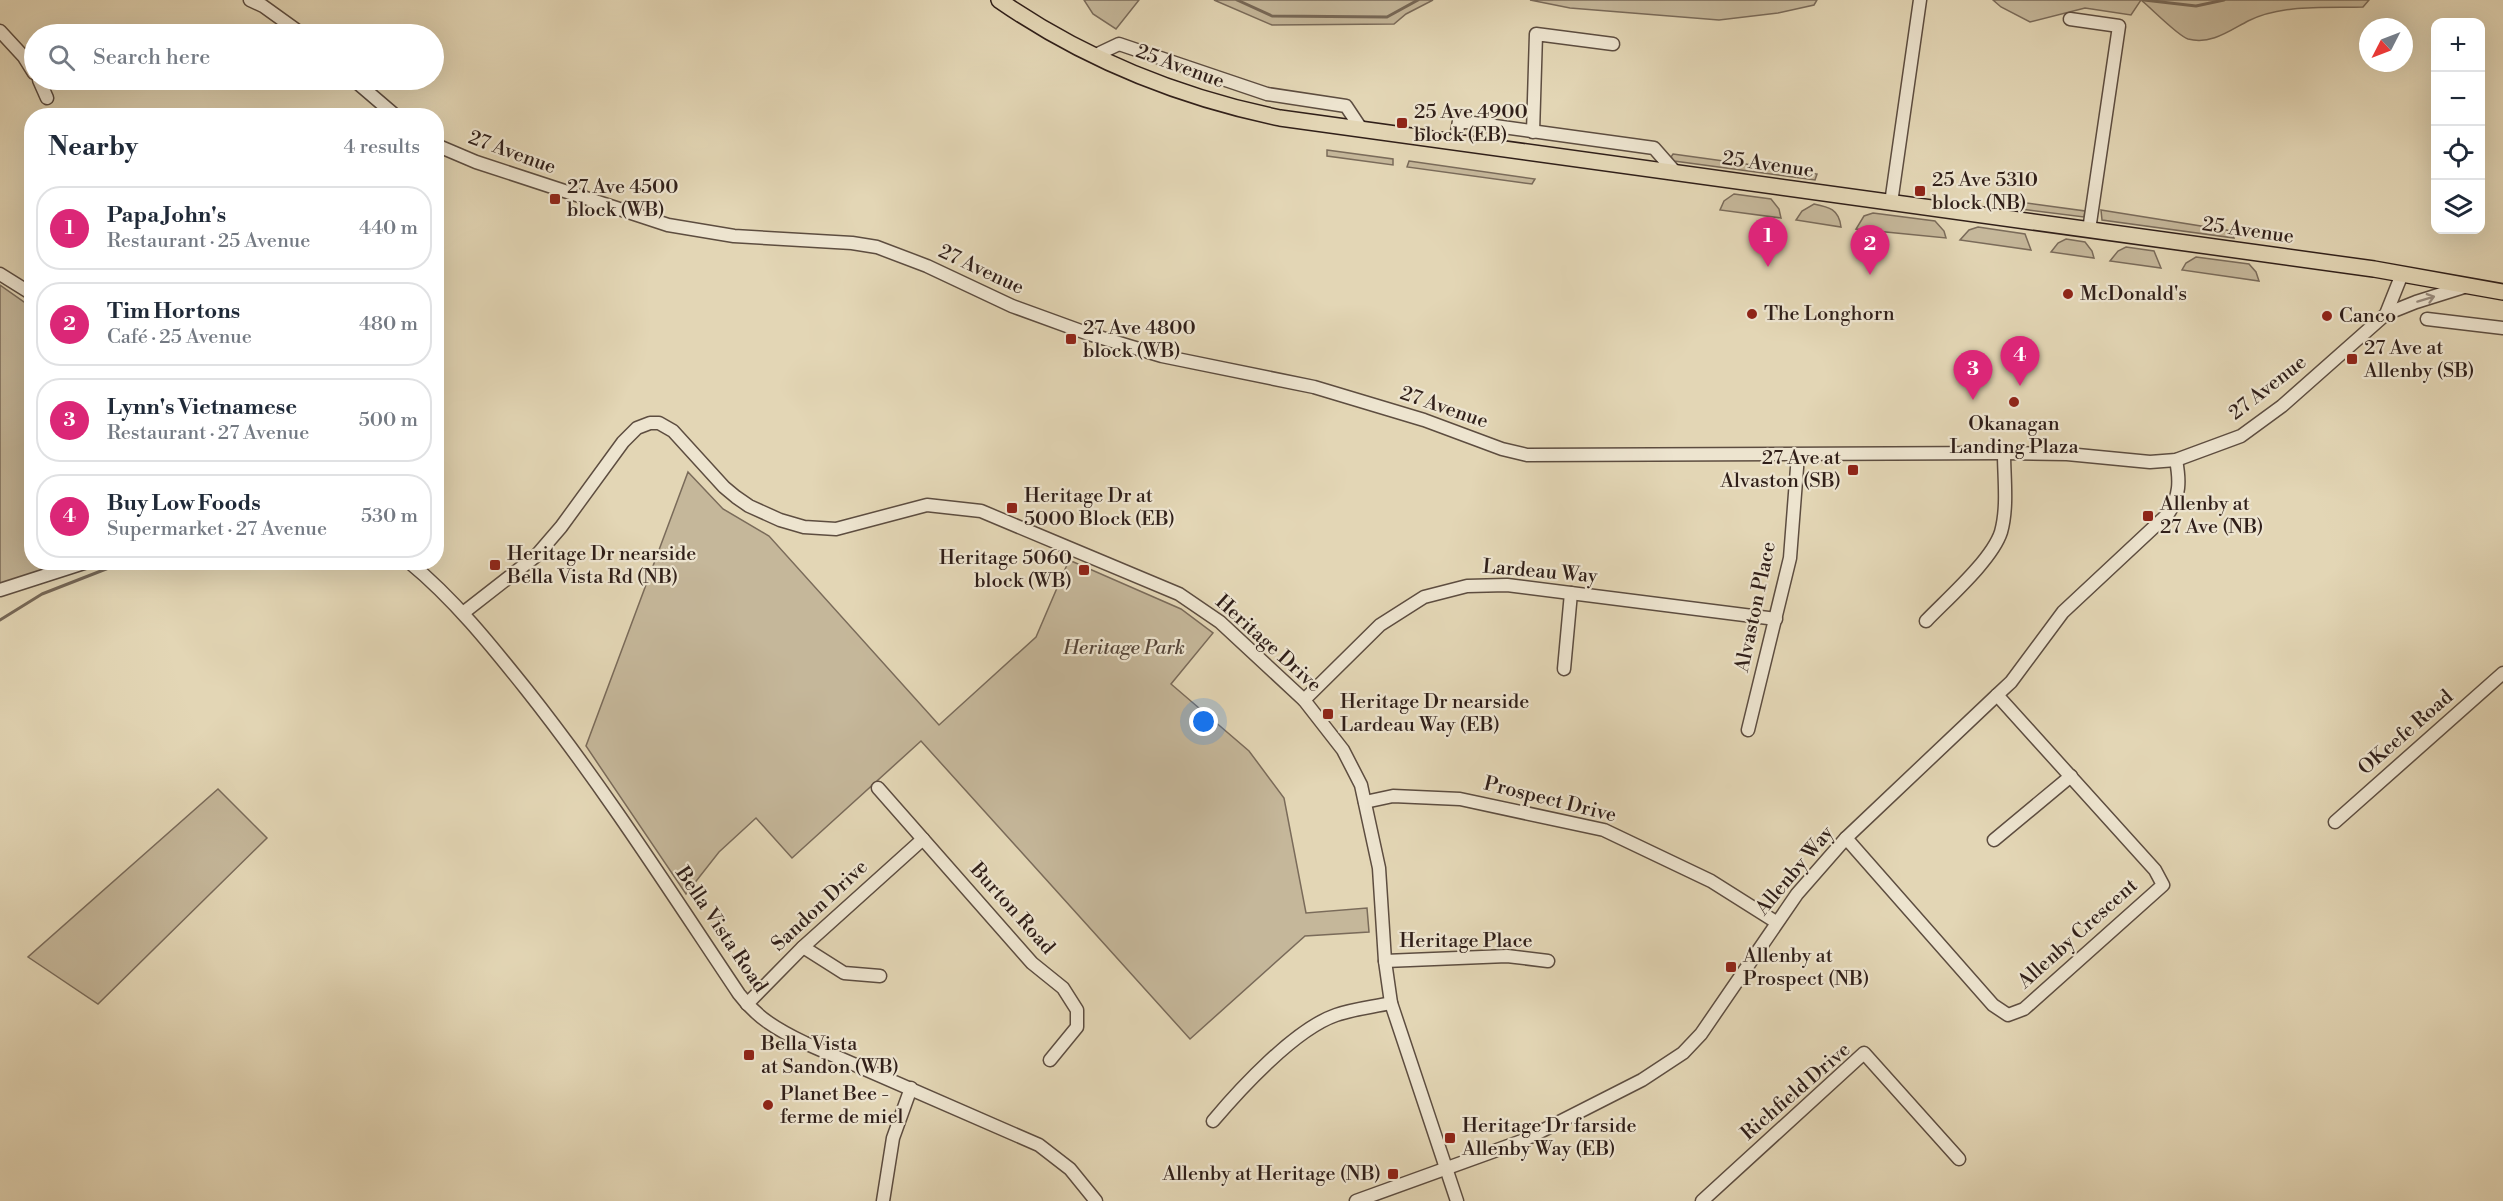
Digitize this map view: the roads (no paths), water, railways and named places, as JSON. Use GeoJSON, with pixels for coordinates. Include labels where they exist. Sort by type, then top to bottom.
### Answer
{"type":"FeatureCollection","features":[{"type":"Feature","properties":{"kind":"main road","name":"25 Avenue"},"geometry":{"type":"LineString","coordinates":[[999,0],[1063,40],[1132,74],[1165,87],[1254,112],[1362,130],[2402,274],[2503,292]]}},
{"type":"Feature","properties":{"kind":"street"},"geometry":{"type":"LineString","coordinates":[[250,0],[266,3],[290,24]]}},
{"type":"Feature","properties":{"kind":"street"},"geometry":{"type":"LineString","coordinates":[[1891,203],[1920,0]]}},
{"type":"Feature","properties":{"kind":"street"},"geometry":{"type":"LineString","coordinates":[[2070,19],[2119,26],[2089,230]]}},
{"type":"Feature","properties":{"kind":"street"},"geometry":{"type":"LineString","coordinates":[[0,31],[24,57]]}},
{"type":"Feature","properties":{"kind":"street"},"geometry":{"type":"LineString","coordinates":[[1533,132],[1536,34],[1613,44]]}},
{"type":"Feature","properties":{"kind":"street","name":"25 Avenue"},"geometry":{"type":"LineString","coordinates":[[1100,53],[1119,44],[1267,94],[1346,106],[1362,130]]}},
{"type":"Feature","properties":{"kind":"street"},"geometry":{"type":"LineString","coordinates":[[43,90],[47,98]]}},
{"type":"Feature","properties":{"kind":"street"},"geometry":{"type":"LineString","coordinates":[[366,90],[387,108]]}},
{"type":"Feature","properties":{"kind":"street"},"geometry":{"type":"LineString","coordinates":[[1455,143],[1459,121],[1654,148],[1676,173]]}},
{"type":"Feature","properties":{"kind":"street","name":"27 Avenue"},"geometry":{"type":"LineString","coordinates":[[444,148],[476,162],[668,225],[734,236],[852,243],[877,247],[901,254],[1012,306],[1089,334],[1162,356],[1314,387],[1424,420],[1502,449],[1527,455],[2004,453],[2067,454],[2131,461],[2176,460],[2241,436],[2282,406],[2386,314],[2402,274]]}},
{"type":"Feature","properties":{"kind":"street"},"geometry":{"type":"LineString","coordinates":[[0,274],[24,289]]}},
{"type":"Feature","properties":{"kind":"street"},"geometry":{"type":"LineString","coordinates":[[2386,314],[2467,286]]}},
{"type":"Feature","properties":{"kind":"street"},"geometry":{"type":"LineString","coordinates":[[2427,319],[2503,328]]}},
{"type":"Feature","properties":{"kind":"street","name":"Heritage Drive"},"geometry":{"type":"LineString","coordinates":[[463,613],[536,556],[550,541],[630,434],[644,425],[659,423],[673,431],[736,497],[755,509],[780,520],[804,526],[836,529],[927,505],[981,511],[1179,594],[1220,622],[1304,700],[1343,750],[1361,784],[1380,867],[1385,961],[1391,1003],[1457,1201]]}},
{"type":"Feature","properties":{"kind":"street"},"geometry":{"type":"LineString","coordinates":[[1926,621],[1991,553],[2001,532],[2005,505],[2004,453]]}},
{"type":"Feature","properties":{"kind":"street","name":"Alvaston Place"},"geometry":{"type":"LineString","coordinates":[[1748,730],[1790,558],[1798,455]]}},
{"type":"Feature","properties":{"kind":"street","name":"Allenby Way"},"geometry":{"type":"LineString","coordinates":[[1356,1201],[1522,1142],[1642,1080],[1683,1053],[1701,1034],[1797,894],[1846,838],[2011,682],[2063,612],[2168,514],[2178,496],[2179,477],[2176,460]]}},
{"type":"Feature","properties":{"kind":"street"},"geometry":{"type":"LineString","coordinates":[[0,590],[62,570]]}},
{"type":"Feature","properties":{"kind":"street","name":"Bella Vista Road"},"geometry":{"type":"LineString","coordinates":[[417,570],[463,613],[577,756],[626,824],[747,1004],[757,1015],[775,1028],[1039,1145],[1070,1169],[1096,1201]]}},
{"type":"Feature","properties":{"kind":"street","name":"Lardeau Way"},"geometry":{"type":"LineString","coordinates":[[1304,700],[1380,625],[1424,597],[1467,586],[1508,585],[1776,619]]}},
{"type":"Feature","properties":{"kind":"street"},"geometry":{"type":"LineString","coordinates":[[1564,669],[1571,593]]}},
{"type":"Feature","properties":{"kind":"street","name":"OKeefe Road"},"geometry":{"type":"LineString","coordinates":[[2335,822],[2503,673]]}},
{"type":"Feature","properties":{"kind":"street","name":"Allenby Crescent"},"geometry":{"type":"LineString","coordinates":[[1846,838],[1993,1005],[2008,1015],[2024,1009],[2163,885],[2156,870],[1997,695]]}},
{"type":"Feature","properties":{"kind":"street"},"geometry":{"type":"LineString","coordinates":[[1994,840],[2071,776]]}},
{"type":"Feature","properties":{"kind":"street","name":"Burton Road"},"geometry":{"type":"LineString","coordinates":[[878,788],[1032,963],[1063,988],[1077,1010],[1077,1027],[1050,1060]]}},
{"type":"Feature","properties":{"kind":"street","name":"Prospect Drive"},"geometry":{"type":"LineString","coordinates":[[1365,802],[1393,796],[1460,799],[1604,830],[1711,881],[1776,922]]}},
{"type":"Feature","properties":{"kind":"street","name":"Sandon Drive"},"geometry":{"type":"LineString","coordinates":[[747,1004],[803,946],[923,839]]}},
{"type":"Feature","properties":{"kind":"street"},"geometry":{"type":"LineString","coordinates":[[803,946],[844,973],[879,976]]}},
{"type":"Feature","properties":{"kind":"street","name":"Heritage Place"},"geometry":{"type":"LineString","coordinates":[[1385,961],[1507,956],[1548,961]]}},
{"type":"Feature","properties":{"kind":"street"},"geometry":{"type":"LineString","coordinates":[[1213,1121],[1243,1085],[1300,1036],[1334,1016],[1391,1003]]}},
{"type":"Feature","properties":{"kind":"street","name":"Richfield Drive"},"geometry":{"type":"LineString","coordinates":[[1702,1201],[1864,1053],[1959,1159]]}},
{"type":"Feature","properties":{"kind":"street"},"geometry":{"type":"LineString","coordinates":[[883,1201],[892,1138],[911,1088]]}},
{"type":"Feature","properties":{"kind":"waterway"},"geometry":{"type":"LineString","coordinates":[[1237,0],[1272,16],[1387,17],[1418,0]]}},
{"type":"Feature","properties":{"kind":"waterway"},"geometry":{"type":"LineString","coordinates":[[2144,0],[2196,6],[2224,0]]}},
{"type":"Feature","properties":{"kind":"waterway"},"geometry":{"type":"LineString","coordinates":[[0,620],[42,594],[104,570]]}},
{"type":"Feature","properties":{"kind":"place","name":"25 Ave 4900 block (EB)"},"geometry":{"type":"Point","coordinates":[1402,123]}},
{"type":"Feature","properties":{"kind":"place","name":"25 Ave 5310 block (NB)"},"geometry":{"type":"Point","coordinates":[1920,191]}},
{"type":"Feature","properties":{"kind":"place","name":"27 Ave 4500 block (WB)"},"geometry":{"type":"Point","coordinates":[555,199]}},
{"type":"Feature","properties":{"kind":"place","name":"Papa John's"},"geometry":{"type":"Point","coordinates":[1768,267]}},
{"type":"Feature","properties":{"kind":"place","name":"Tim Hortons"},"geometry":{"type":"Point","coordinates":[1870,275]}},
{"type":"Feature","properties":{"kind":"place","name":"McDonald's"},"geometry":{"type":"Point","coordinates":[2068,294]}},
{"type":"Feature","properties":{"kind":"place","name":"The Longhorn"},"geometry":{"type":"Point","coordinates":[1752,314]}},
{"type":"Feature","properties":{"kind":"place","name":"Canco"},"geometry":{"type":"Point","coordinates":[2327,316]}},
{"type":"Feature","properties":{"kind":"place","name":"27 Ave 4800 block (WB)"},"geometry":{"type":"Point","coordinates":[1071,339]}},
{"type":"Feature","properties":{"kind":"place","name":"27 Ave at Allenby (SB)"},"geometry":{"type":"Point","coordinates":[2352,359]}},
{"type":"Feature","properties":{"kind":"place","name":"Buy Low Foods"},"geometry":{"type":"Point","coordinates":[2020,386]}},
{"type":"Feature","properties":{"kind":"place","name":"Lynn's Vietnamese"},"geometry":{"type":"Point","coordinates":[1973,400]}},
{"type":"Feature","properties":{"kind":"place","name":"Okanagan Landing Plaza"},"geometry":{"type":"Point","coordinates":[2014,402]}},
{"type":"Feature","properties":{"kind":"place","name":"27 Ave at Alvaston (SB)"},"geometry":{"type":"Point","coordinates":[1853,470]}},
{"type":"Feature","properties":{"kind":"place","name":"Heritage Dr at 5000 Block (EB)"},"geometry":{"type":"Point","coordinates":[1012,508]}},
{"type":"Feature","properties":{"kind":"place","name":"Allenby at 27 Ave (NB)"},"geometry":{"type":"Point","coordinates":[2148,516]}},
{"type":"Feature","properties":{"kind":"place","name":"Heritage Dr nearside Bella Vista Rd (NB)"},"geometry":{"type":"Point","coordinates":[495,565]}},
{"type":"Feature","properties":{"kind":"place","name":"Heritage 5060 block (WB)"},"geometry":{"type":"Point","coordinates":[1084,570]}},
{"type":"Feature","properties":{"kind":"place","name":"Heritage Dr nearside Lardeau Way (EB)"},"geometry":{"type":"Point","coordinates":[1328,714]}},
{"type":"Feature","properties":{"kind":"place","name":"Allenby at Prospect (NB)"},"geometry":{"type":"Point","coordinates":[1731,967]}},
{"type":"Feature","properties":{"kind":"place","name":"Bella Vista at Sandon (WB)"},"geometry":{"type":"Point","coordinates":[749,1055]}},
{"type":"Feature","properties":{"kind":"place","name":"Planet Bee - ferme de miel"},"geometry":{"type":"Point","coordinates":[768,1105]}},
{"type":"Feature","properties":{"kind":"place","name":"Heritage Dr farside Allenby Way (EB)"},"geometry":{"type":"Point","coordinates":[1450,1138]}},
{"type":"Feature","properties":{"kind":"place","name":"Allenby at Heritage (NB)"},"geometry":{"type":"Point","coordinates":[1393,1174]}},
{"type":"Feature","properties":{"kind":"park label","name":"Heritage Park"},"geometry":{"type":"Point","coordinates":[1124,648]}}]}
